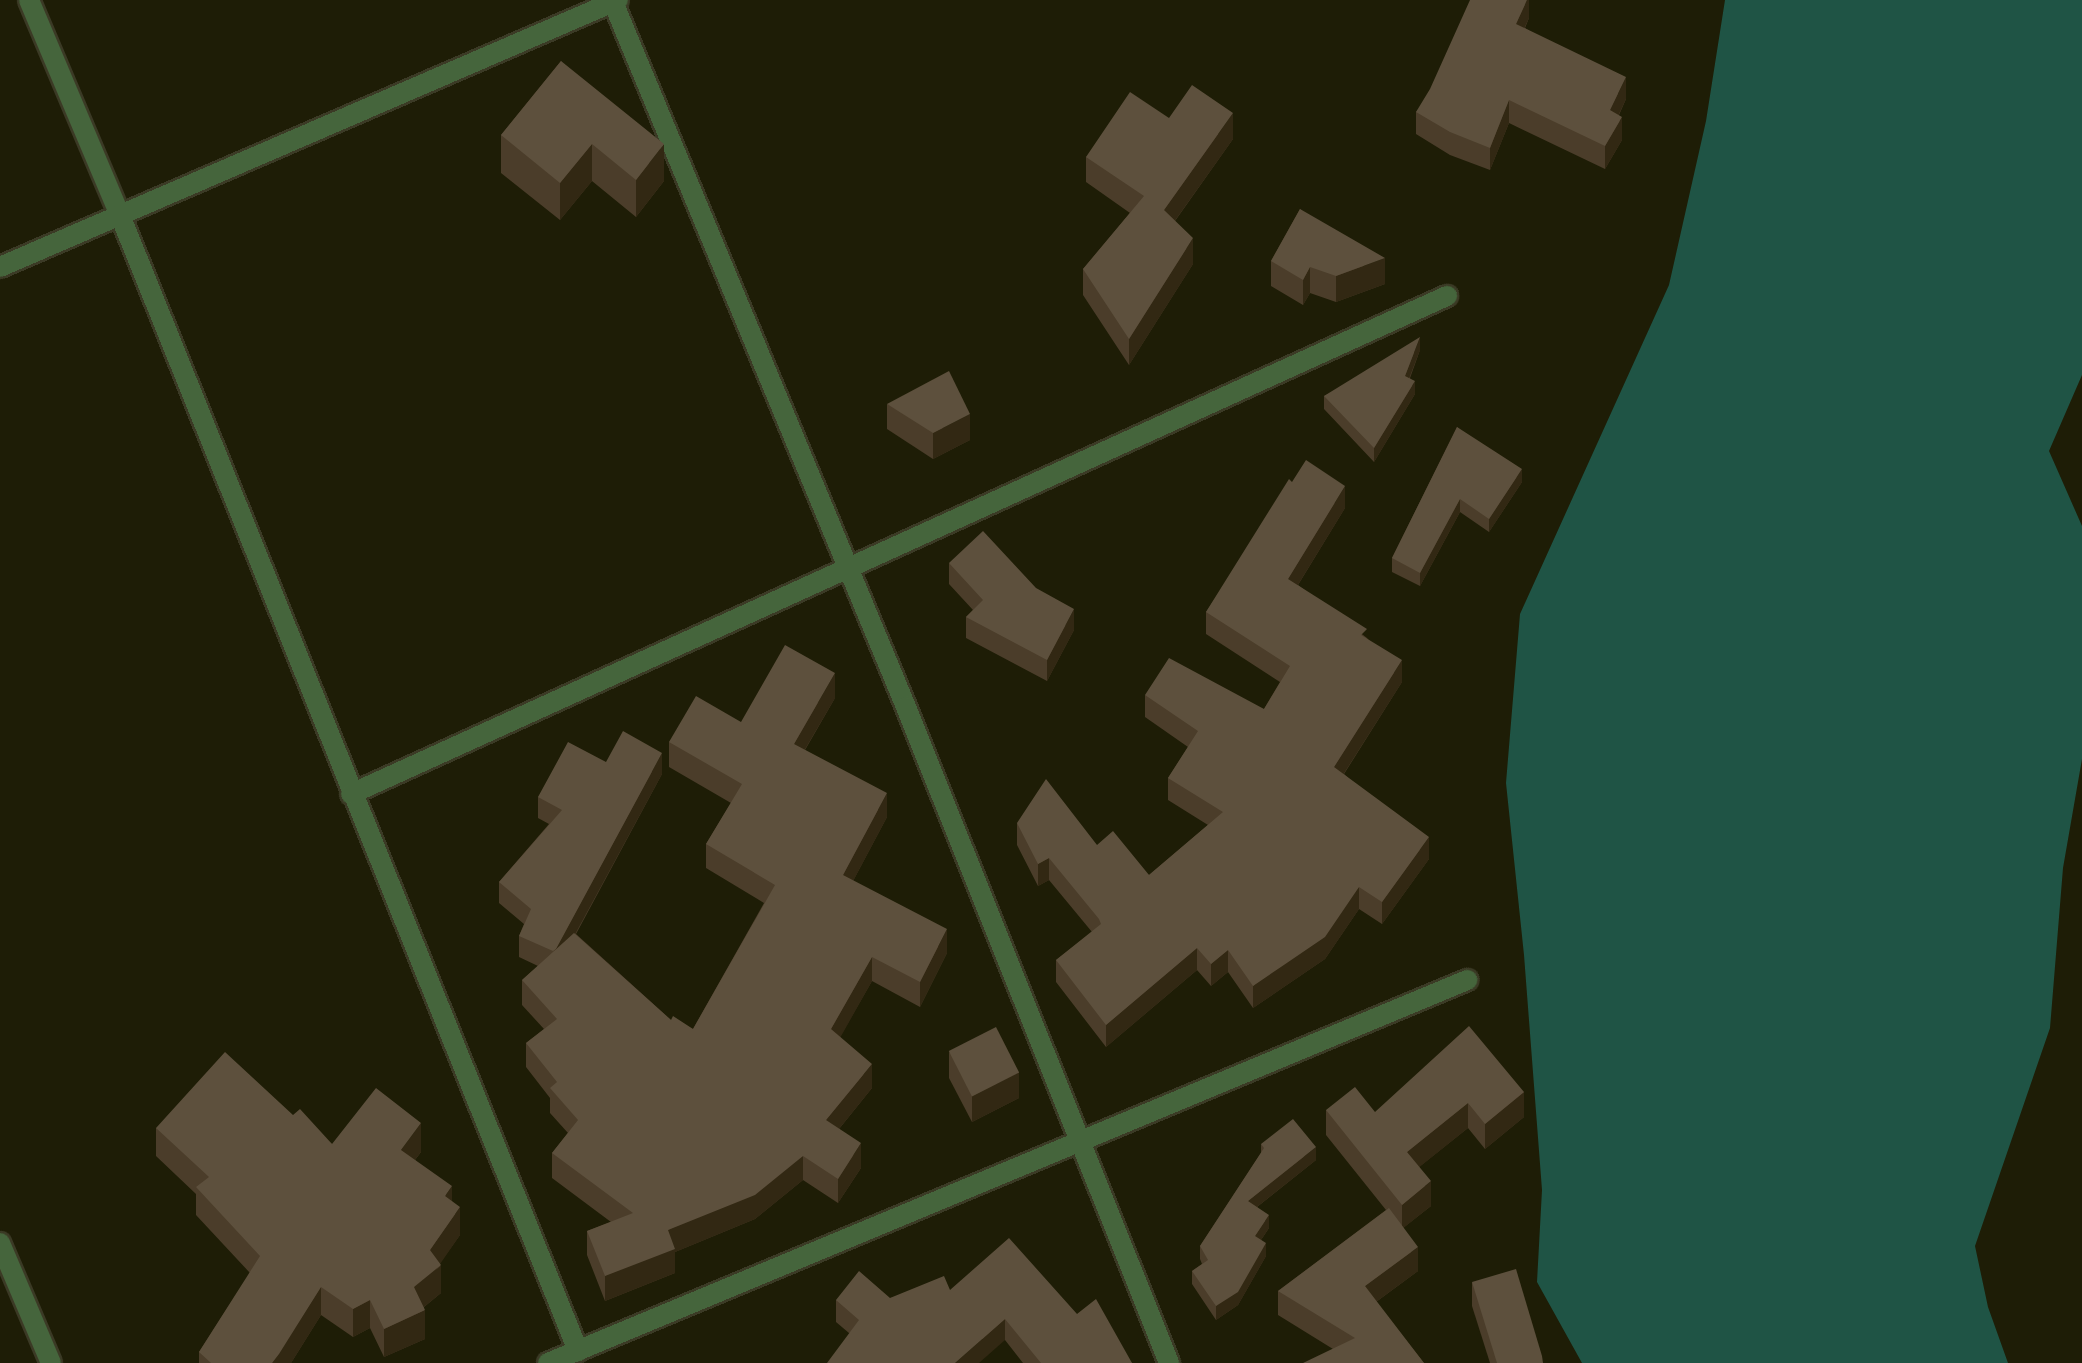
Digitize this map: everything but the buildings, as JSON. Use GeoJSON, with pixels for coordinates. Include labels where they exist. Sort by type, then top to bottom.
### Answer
{"type":"FeatureCollection","features":[{"type":"Feature","properties":{"kind":"street"},"geometry":{"type":"LineString","coordinates":[[29,0],[120,215],[578,1351]]}},
{"type":"Feature","properties":{"kind":"street"},"geometry":{"type":"LineString","coordinates":[[0,267],[616,1],[1082,1141],[1169,1363]]}},
{"type":"Feature","properties":{"kind":"street"},"geometry":{"type":"LineString","coordinates":[[351,794],[1447,296]]}},
{"type":"Feature","properties":{"kind":"street"},"geometry":{"type":"LineString","coordinates":[[548,1363],[1467,980]]}},
{"type":"Feature","properties":{"kind":"street"},"geometry":{"type":"LineString","coordinates":[[0,1243],[51,1363]]}},
{"type":"Feature","properties":{"kind":"water"},"geometry":{"type":"Polygon","coordinates":[[[1725,0],[2082,0],[2082,375],[2049,451],[2082,526],[2082,759],[2063,868],[2050,1028],[1975,1246],[1988,1307],[2008,1363],[1582,1363],[1537,1282],[1542,1190],[1524,955],[1506,783],[1520,614],[1669,285],[1706,121],[1725,0]]]}}]}
